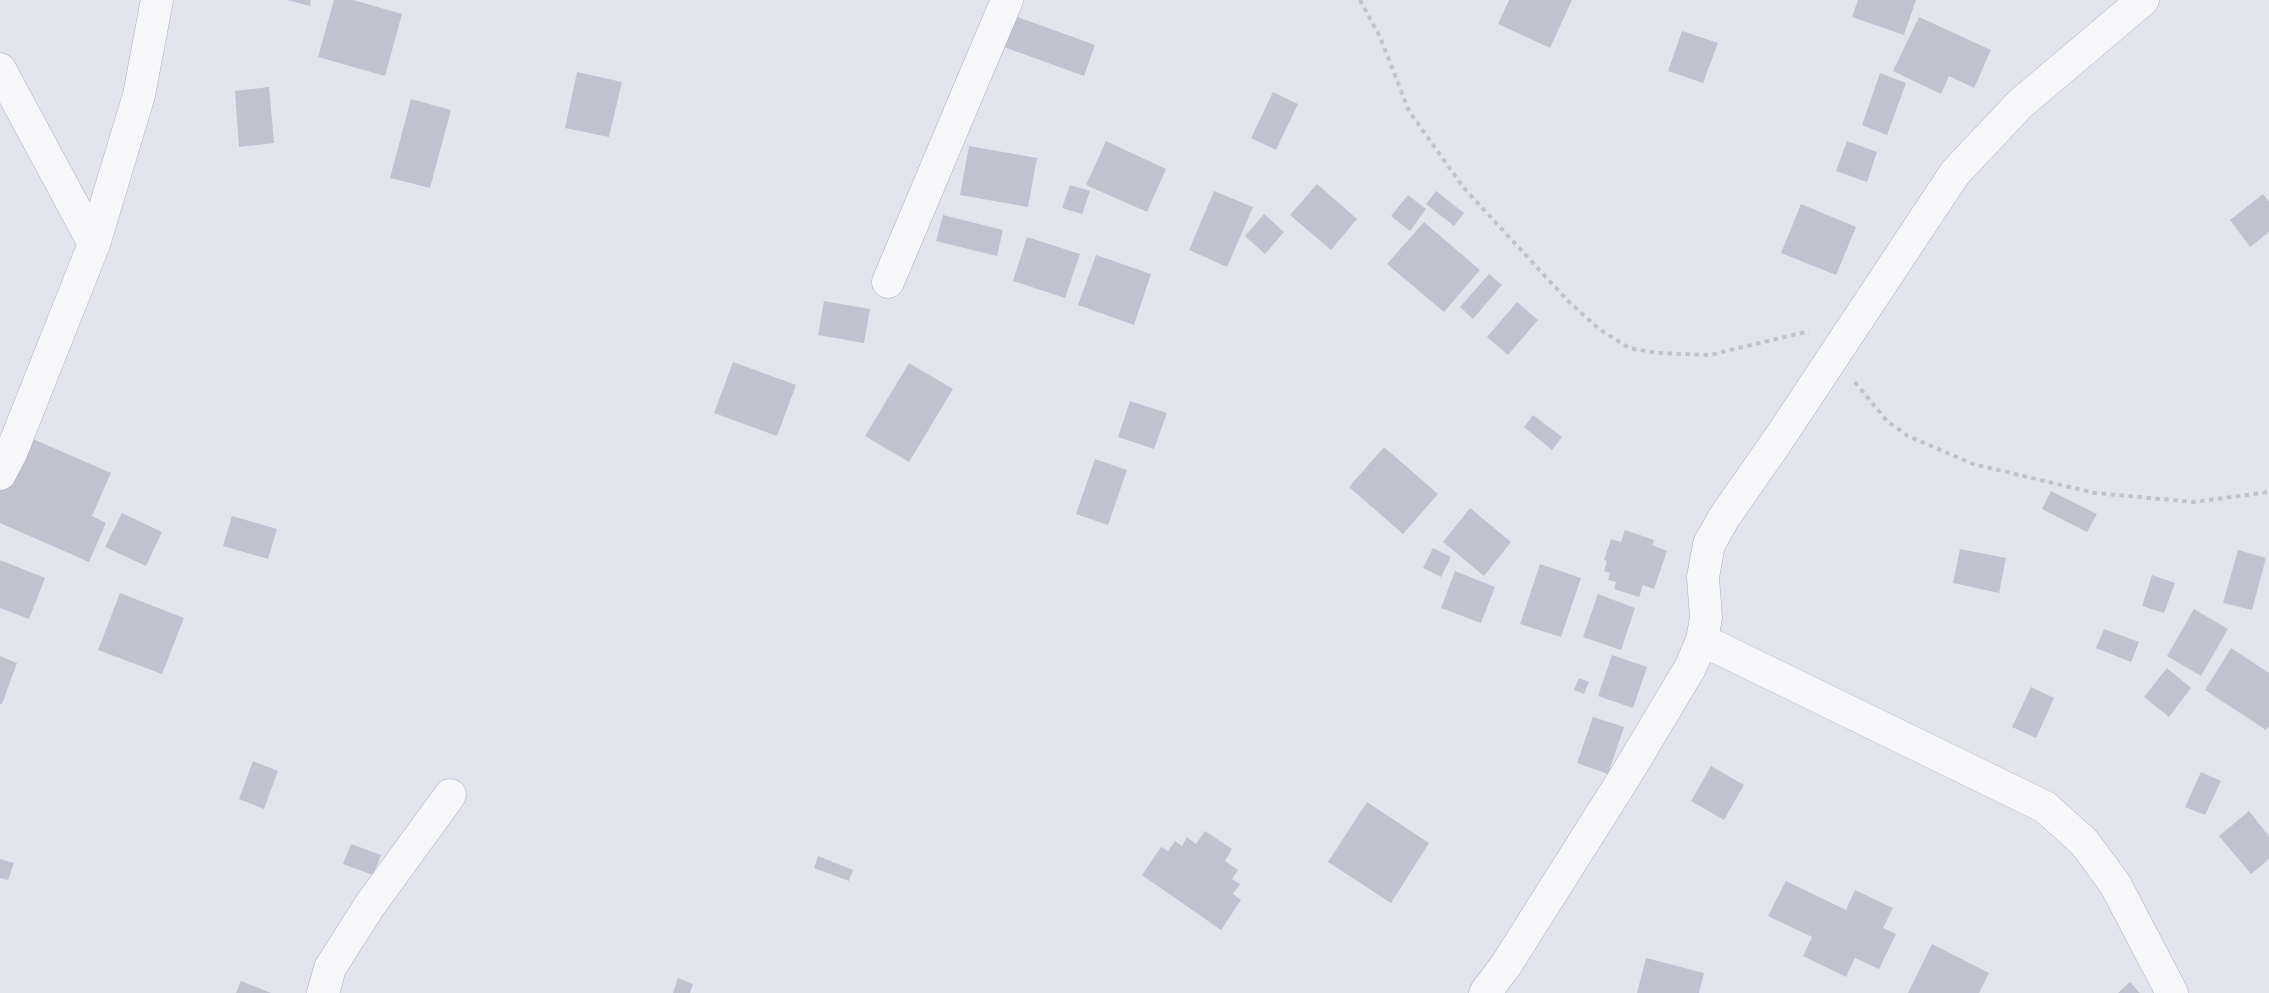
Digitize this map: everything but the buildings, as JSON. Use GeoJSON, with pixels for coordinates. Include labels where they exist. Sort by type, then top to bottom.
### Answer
{"type":"FeatureCollection","features":[{"type":"Feature","properties":{"kind":"street"},"geometry":{"type":"LineString","coordinates":[[0,474],[11,453],[94,244],[139,95],[157,0]]}},
{"type":"Feature","properties":{"kind":"street"},"geometry":{"type":"LineString","coordinates":[[888,282],[1007,0]]}},
{"type":"Feature","properties":{"kind":"street"},"geometry":{"type":"LineString","coordinates":[[1485,993],[1506,965],[1626,775],[1690,668],[1702,640],[1706,618],[1703,577],[1709,544],[1725,516],[1955,173],[2019,104],[2116,11],[2143,0]]}},
{"type":"Feature","properties":{"kind":"street"},"geometry":{"type":"LineString","coordinates":[[0,69],[94,244]]}},
{"type":"Feature","properties":{"kind":"street"},"geometry":{"type":"LineString","coordinates":[[1702,640],[2045,807],[2084,842],[2115,884],[2172,993]]}},
{"type":"Feature","properties":{"kind":"street"},"geometry":{"type":"LineString","coordinates":[[323,993],[330,968],[370,905],[450,795]]}},
{"type":"Feature","properties":{"kind":"path"},"geometry":{"type":"LineString","coordinates":[[1360,0],[1380,37],[1409,111],[1463,187],[1568,301],[1599,329],[1629,348],[1657,353],[1710,355],[1859,319]]}},
{"type":"Feature","properties":{"kind":"path"},"geometry":{"type":"LineString","coordinates":[[1834,355],[1867,399],[1887,421],[1908,436],[1972,464],[2095,493],[2194,502],[2269,492]]}}]}
